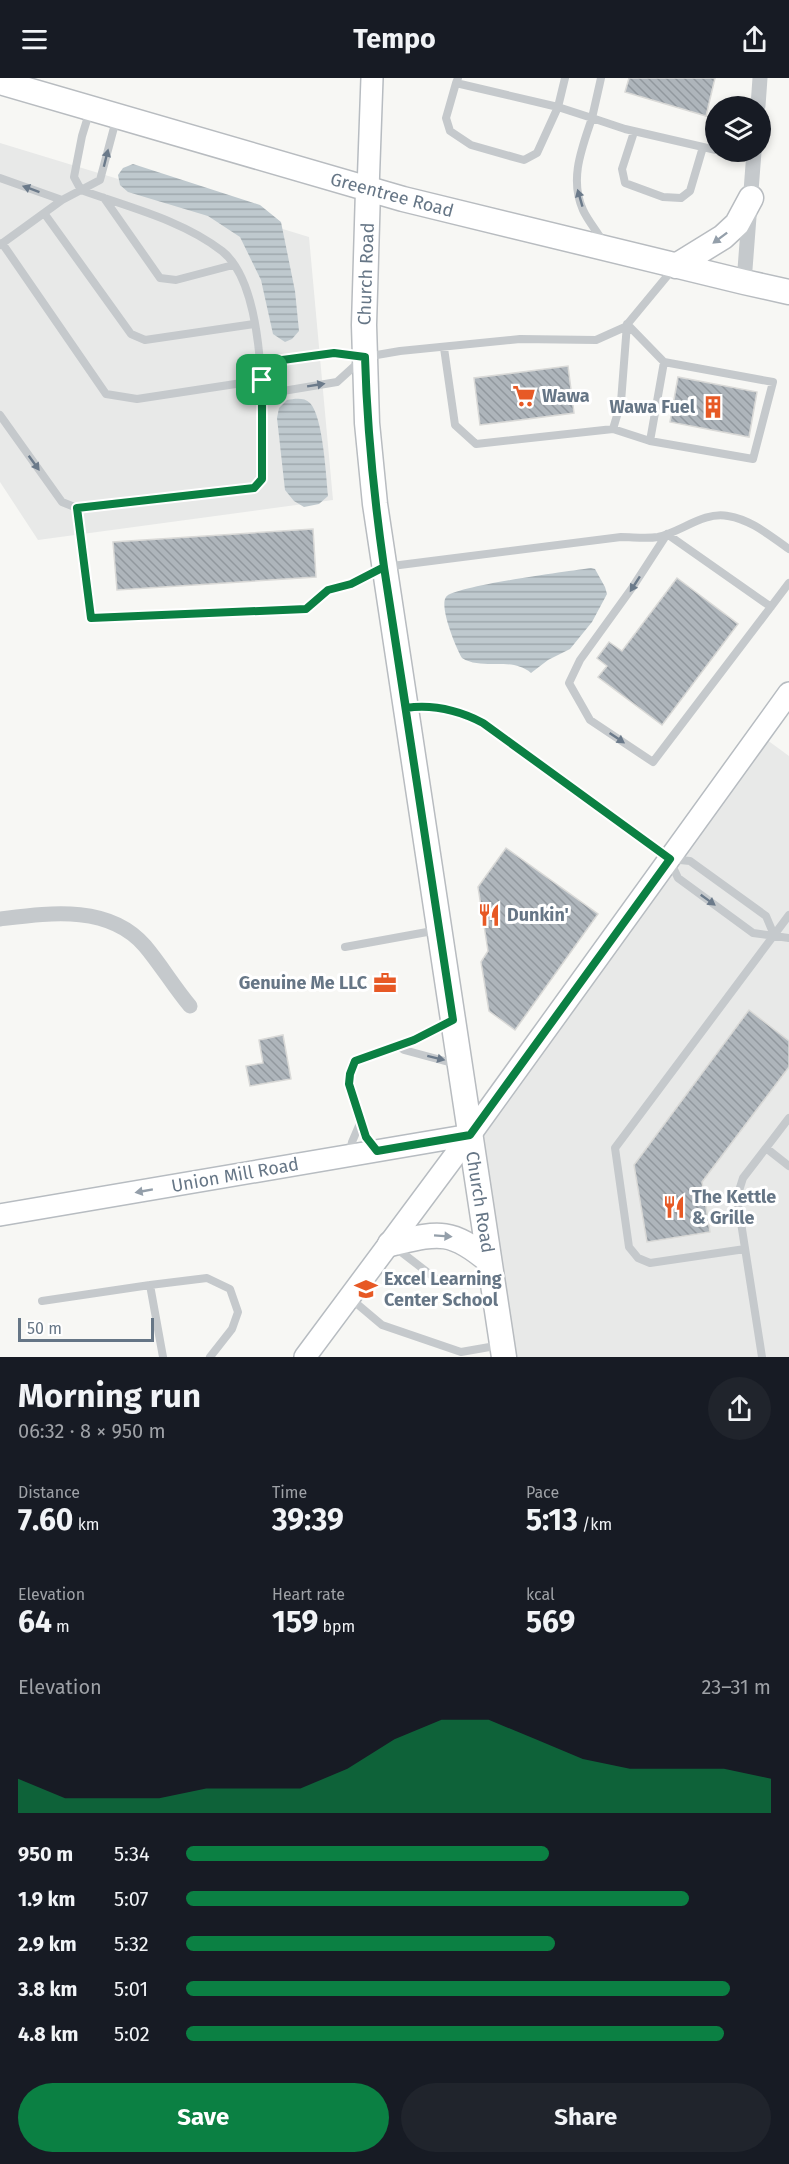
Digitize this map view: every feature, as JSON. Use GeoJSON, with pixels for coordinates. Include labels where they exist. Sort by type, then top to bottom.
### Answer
{"type":"FeatureCollection","features":[{"type":"Feature","properties":{"kind":"main road"},"geometry":{"type":"LineString","coordinates":[[368,189],[372,78]]}},
{"type":"Feature","properties":{"kind":"main road","name":"Greentree Road"},"geometry":{"type":"LineString","coordinates":[[0,82],[368,189],[789,292]]}},
{"type":"Feature","properties":{"kind":"main road","name":"Church Road"},"geometry":{"type":"LineString","coordinates":[[368,189],[364,325],[367,423],[375,504],[503,1351]]}},
{"type":"Feature","properties":{"kind":"main road"},"geometry":{"type":"LineString","coordinates":[[676,266],[723,237],[737,224],[751,198]]}},
{"type":"Feature","properties":{"kind":"main road"},"geometry":{"type":"LineString","coordinates":[[305,1357],[470,1135],[789,693]]}},
{"type":"Feature","properties":{"kind":"main road","name":"Union Mill Road"},"geometry":{"type":"LineString","coordinates":[[0,1215],[470,1135]]}},
{"type":"Feature","properties":{"kind":"main road"},"geometry":{"type":"LineString","coordinates":[[390,1244],[436,1235],[456,1238],[471,1245],[490,1269]]}},
{"type":"Feature","properties":{"kind":"street"},"geometry":{"type":"LineString","coordinates":[[759,96],[760,78]]}},
{"type":"Feature","properties":{"kind":"street"},"geometry":{"type":"LineString","coordinates":[[744,282],[753,162]]}},
{"type":"Feature","properties":{"kind":"street"},"geometry":{"type":"LineString","coordinates":[[0,919],[67,914],[111,921],[130,932],[145,946],[167,979],[190,1006]]}},
{"type":"Feature","properties":{"kind":"lane"},"geometry":{"type":"LineString","coordinates":[[565,78],[558,107],[537,153],[524,160],[471,145],[450,131],[446,118],[457,81],[558,107],[634,132],[703,147],[690,191],[681,198],[663,197],[625,183],[622,169],[634,132]]}},
{"type":"Feature","properties":{"kind":"lane"},"geometry":{"type":"LineString","coordinates":[[601,78],[576,178],[583,211],[608,249]]}},
{"type":"Feature","properties":{"kind":"lane"},"geometry":{"type":"LineString","coordinates":[[0,415],[62,502],[77,508],[254,488],[262,479],[262,380],[259,341],[244,280],[224,252],[186,228],[81,189],[74,177],[90,108]]}},
{"type":"Feature","properties":{"kind":"lane"},"geometry":{"type":"LineString","coordinates":[[117,116],[100,180],[62,200],[1,244],[106,394],[137,399],[262,380],[283,391],[337,382],[365,357]]}},
{"type":"Feature","properties":{"kind":"lane"},"geometry":{"type":"LineString","coordinates":[[0,178],[62,200]]}},
{"type":"Feature","properties":{"kind":"lane"},"geometry":{"type":"LineString","coordinates":[[104,198],[160,278],[176,280],[233,265]]}},
{"type":"Feature","properties":{"kind":"lane"},"geometry":{"type":"LineString","coordinates":[[44,213],[131,334],[145,340],[254,324]]}},
{"type":"Feature","properties":{"kind":"lane"},"geometry":{"type":"LineString","coordinates":[[262,380],[275,361],[334,353],[365,357],[400,351],[520,339],[596,340],[627,324],[676,266]]}},
{"type":"Feature","properties":{"kind":"lane"},"geometry":{"type":"LineString","coordinates":[[444,348],[455,425],[476,444],[613,429],[650,441],[753,459],[773,382],[664,362],[627,324]]}},
{"type":"Feature","properties":{"kind":"lane"},"geometry":{"type":"LineString","coordinates":[[613,429],[621,402],[627,324]]}},
{"type":"Feature","properties":{"kind":"lane"},"geometry":{"type":"LineString","coordinates":[[650,441],[664,362]]}},
{"type":"Feature","properties":{"kind":"lane"},"geometry":{"type":"LineString","coordinates":[[77,508],[91,618],[306,609],[328,590],[351,584],[384,567],[621,537],[656,537],[705,518],[726,515],[754,525],[789,549]]}},
{"type":"Feature","properties":{"kind":"lane"},"geometry":{"type":"LineString","coordinates":[[667,534],[771,607]]}},
{"type":"Feature","properties":{"kind":"lane"},"geometry":{"type":"LineString","coordinates":[[667,534],[632,588],[580,660],[569,683],[590,720],[653,762],[789,583]]}},
{"type":"Feature","properties":{"kind":"lane"},"geometry":{"type":"LineString","coordinates":[[406,708],[432,706],[450,709],[483,723],[670,859],[690,861],[766,916],[774,935]]}},
{"type":"Feature","properties":{"kind":"lane"},"geometry":{"type":"LineString","coordinates":[[670,859],[678,878],[753,933],[789,938]]}},
{"type":"Feature","properties":{"kind":"lane"},"geometry":{"type":"LineString","coordinates":[[745,1249],[650,1263],[638,1258],[629,1247],[615,1148],[789,915]]}},
{"type":"Feature","properties":{"kind":"lane"},"geometry":{"type":"LineString","coordinates":[[345,947],[439,929]]}},
{"type":"Feature","properties":{"kind":"lane"},"geometry":{"type":"LineString","coordinates":[[377,1151],[366,1137],[349,1084],[355,1061],[434,1031],[453,1020]]}},
{"type":"Feature","properties":{"kind":"lane"},"geometry":{"type":"LineString","coordinates":[[398,1046],[404,1050],[460,1065]]}},
{"type":"Feature","properties":{"kind":"lane"},"geometry":{"type":"LineString","coordinates":[[762,1357],[737,1204],[738,1193],[743,1178],[789,1118]]}},
{"type":"Feature","properties":{"kind":"lane"},"geometry":{"type":"LineString","coordinates":[[350,1156],[352,1142],[361,1121]]}},
{"type":"Feature","properties":{"kind":"lane"},"geometry":{"type":"LineString","coordinates":[[766,1148],[789,1166]]}},
{"type":"Feature","properties":{"kind":"lane"},"geometry":{"type":"LineString","coordinates":[[390,1244],[440,1282],[490,1269]]}},
{"type":"Feature","properties":{"kind":"lane"},"geometry":{"type":"LineString","coordinates":[[42,1301],[207,1278],[230,1289],[238,1312],[231,1329],[210,1357]]}},
{"type":"Feature","properties":{"kind":"lane"},"geometry":{"type":"LineString","coordinates":[[150,1285],[163,1357]]}},
{"type":"Feature","properties":{"kind":"lane"},"geometry":{"type":"LineString","coordinates":[[350,1298],[382,1325],[461,1352],[503,1351]]}},
{"type":"Feature","properties":{"kind":"shaded area"},"geometry":{"type":"Polygon","coordinates":[[[0,143],[309,237],[333,500],[38,540],[0,482],[0,143]]]}},
{"type":"Feature","properties":{"kind":"shaded area"},"geometry":{"type":"Polygon","coordinates":[[[133,164],[260,205],[281,222],[295,291],[299,331],[292,339],[285,342],[273,334],[261,280],[240,237],[208,216],[128,192],[120,185],[118,175],[123,168],[133,164]]]}},
{"type":"Feature","properties":{"kind":"shaded area"},"geometry":{"type":"Polygon","coordinates":[[[287,400],[308,401],[318,420],[328,496],[319,504],[304,507],[294,501],[285,490],[277,418],[279,408],[287,400]]]}},
{"type":"Feature","properties":{"kind":"shaded area"},"geometry":{"type":"Polygon","coordinates":[[[595,569],[607,594],[592,622],[570,649],[548,660],[531,673],[515,665],[470,662],[462,658],[446,618],[444,602],[446,597],[469,588],[595,569]]]}},
{"type":"Feature","properties":{"kind":"shaded area"},"geometry":{"type":"Polygon","coordinates":[[[759,734],[789,756],[789,1357],[504,1357],[470,1135],[759,734]]]}},
{"type":"Feature","properties":{"kind":"building"},"geometry":{"type":"Polygon","coordinates":[[[629,78],[715,78],[711,96],[705,96],[705,116],[625,92],[629,78]]]}},
{"type":"Feature","properties":{"kind":"building","name":"Wawa"},"geometry":{"type":"Polygon","coordinates":[[[568,366],[574,413],[480,425],[474,378],[568,366]]]}},
{"type":"Feature","properties":{"kind":"building","name":"Wawa Fuel"},"geometry":{"type":"Polygon","coordinates":[[[678,377],[757,392],[749,437],[670,422],[678,377]]]}},
{"type":"Feature","properties":{"kind":"building"},"geometry":{"type":"Polygon","coordinates":[[[313,529],[316,577],[117,590],[113,542],[313,529]]]}},
{"type":"Feature","properties":{"kind":"building"},"geometry":{"type":"Polygon","coordinates":[[[677,578],[738,624],[662,725],[598,677],[607,666],[597,658],[609,642],[622,651],[677,578]]]}},
{"type":"Feature","properties":{"kind":"building"},"geometry":{"type":"Polygon","coordinates":[[[506,848],[598,914],[515,1030],[489,1011],[481,962],[488,951],[478,887],[506,848]]]}},
{"type":"Feature","properties":{"kind":"building"},"geometry":{"type":"Polygon","coordinates":[[[749,1010],[789,1041],[789,1067],[702,1182],[710,1232],[647,1242],[634,1165],[749,1010]]]}},
{"type":"Feature","properties":{"kind":"building"},"geometry":{"type":"Polygon","coordinates":[[[283,1035],[291,1079],[250,1086],[246,1066],[263,1063],[259,1040],[283,1035]]]}},
{"type":"Feature","properties":{"kind":"place","name":"Wawa"},"geometry":{"type":"Point","coordinates":[524,396]}},
{"type":"Feature","properties":{"kind":"place","name":"Wawa Fuel"},"geometry":{"type":"Point","coordinates":[713,407]}},
{"type":"Feature","properties":{"kind":"place","name":"Dunkin'"},"geometry":{"type":"Point","coordinates":[489,915]}},
{"type":"Feature","properties":{"kind":"place","name":"Genuine Me LLC"},"geometry":{"type":"Point","coordinates":[385,983]}},
{"type":"Feature","properties":{"kind":"place","name":"The Kettle & Grille"},"geometry":{"type":"Point","coordinates":[674,1207]}},
{"type":"Feature","properties":{"kind":"place","name":"Excel Learning Center School"},"geometry":{"type":"Point","coordinates":[366,1289]}},
{"type":"Feature","properties":{"kind":"route"},"geometry":{"type":"LineString","coordinates":[[262,380],[262,479],[254,488],[77,508],[91,618],[306,609],[328,590],[351,584],[384,567],[406,708],[432,706],[450,709],[483,723],[670,859],[470,1135],[377,1151],[366,1137],[349,1084],[355,1061],[414,1040],[453,1020],[384,567],[375,504],[367,423],[365,357],[334,353],[275,361],[262,380]]}}]}
